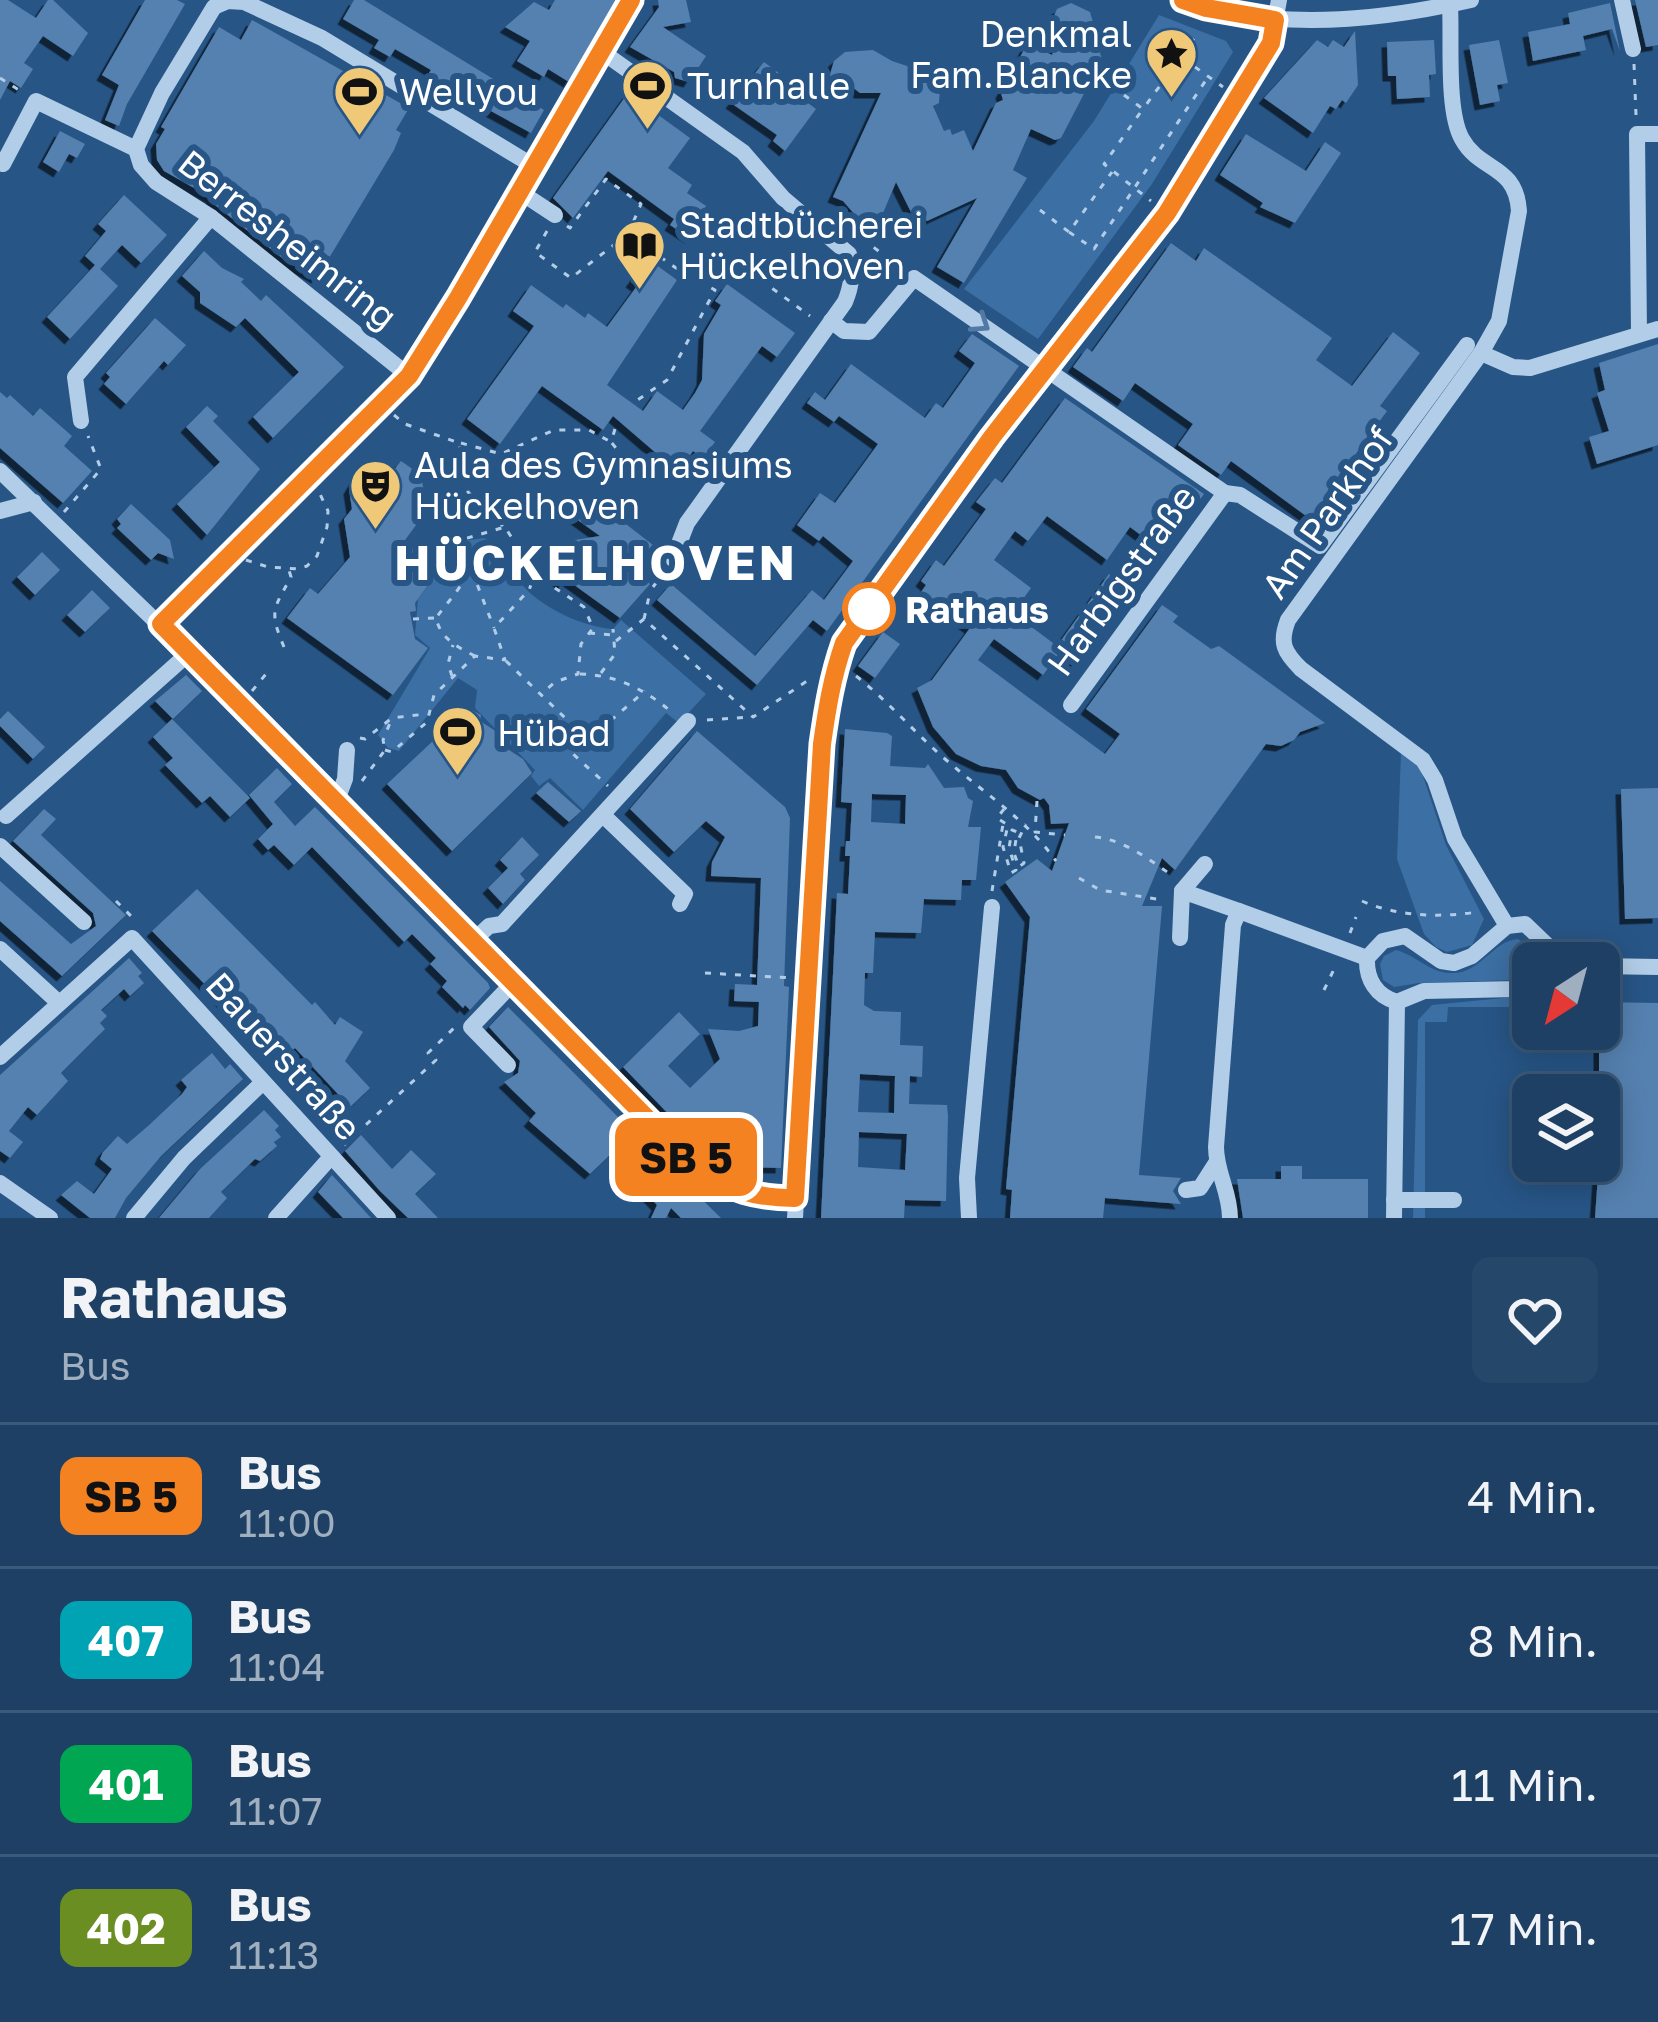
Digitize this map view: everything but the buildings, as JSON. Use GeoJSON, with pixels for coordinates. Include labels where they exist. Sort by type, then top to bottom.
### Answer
{"type":"FeatureCollection","features":[{"type":"Feature","properties":{"kind":"street"},"geometry":{"type":"LineString","coordinates":[[161,624],[409,376],[632,0]]}},
{"type":"Feature","properties":{"kind":"street"},"geometry":{"type":"LineString","coordinates":[[1183,0],[1275,20],[1471,0]]}},
{"type":"Feature","properties":{"kind":"street"},"geometry":{"type":"LineString","coordinates":[[795,1218],[822,744],[827,701],[844,643],[992,437],[1167,213],[1271,43],[1280,0]]}},
{"type":"Feature","properties":{"kind":"street"},"geometry":{"type":"LineString","coordinates":[[1622,0],[1633,50]]}},
{"type":"Feature","properties":{"kind":"street","name":"Berresheimring"},"geometry":{"type":"LineString","coordinates":[[409,376],[322,297],[156,182],[141,165],[136,148],[162,93],[214,7],[228,1],[244,2],[322,38],[461,128],[535,166]]}},
{"type":"Feature","properties":{"kind":"street","name":"Am Parkhof"},"geometry":{"type":"LineString","coordinates":[[1450,5],[1456,126],[1465,146],[1513,183],[1518,196],[1498,321],[1288,620],[1281,638],[1285,652],[1300,669],[1423,760],[1435,780],[1455,839],[1507,926]]}},
{"type":"Feature","properties":{"kind":"street"},"geometry":{"type":"LineString","coordinates":[[601,51],[743,152],[784,198],[849,254],[853,278],[828,325],[687,523],[673,559]]}},
{"type":"Feature","properties":{"kind":"street"},"geometry":{"type":"LineString","coordinates":[[3,164],[36,101]]}},
{"type":"Feature","properties":{"kind":"street","name":"Berresheimring"},"geometry":{"type":"LineString","coordinates":[[36,101],[136,148]]}},
{"type":"Feature","properties":{"kind":"street"},"geometry":{"type":"LineString","coordinates":[[1640,334],[1637,134],[1658,134]]}},
{"type":"Feature","properties":{"kind":"street"},"geometry":{"type":"LineString","coordinates":[[520,192],[550,224]]}},
{"type":"Feature","properties":{"kind":"street"},"geometry":{"type":"LineString","coordinates":[[81,421],[75,377],[211,217]]}},
{"type":"Feature","properties":{"kind":"street"},"geometry":{"type":"LineString","coordinates":[[828,325],[844,332],[869,332],[914,278]]}},
{"type":"Feature","properties":{"kind":"street","name":"Harbigstraße"},"geometry":{"type":"LineString","coordinates":[[914,278],[1225,493],[1071,705]]}},
{"type":"Feature","properties":{"kind":"street"},"geometry":{"type":"LineString","coordinates":[[1225,493],[1240,495],[1320,546],[1474,349],[1513,367],[1530,368],[1658,329]]}},
{"type":"Feature","properties":{"kind":"street"},"geometry":{"type":"LineString","coordinates":[[0,471],[189,652],[698,1170],[732,1190],[763,1198],[795,1198]]}},
{"type":"Feature","properties":{"kind":"street"},"geometry":{"type":"LineString","coordinates":[[0,511],[34,502]]}},
{"type":"Feature","properties":{"kind":"street"},"geometry":{"type":"LineString","coordinates":[[6,816],[189,652]]}},
{"type":"Feature","properties":{"kind":"street"},"geometry":{"type":"LineString","coordinates":[[473,941],[489,926],[502,924],[687,722]]}},
{"type":"Feature","properties":{"kind":"street"},"geometry":{"type":"LineString","coordinates":[[340,804],[349,744]]}},
{"type":"Feature","properties":{"kind":"street"},"geometry":{"type":"LineString","coordinates":[[604,816],[685,894],[680,904]]}},
{"type":"Feature","properties":{"kind":"street"},"geometry":{"type":"LineString","coordinates":[[0,846],[84,922]]}},
{"type":"Feature","properties":{"kind":"street"},"geometry":{"type":"LineString","coordinates":[[1175,889],[1205,864]]}},
{"type":"Feature","properties":{"kind":"street"},"geometry":{"type":"LineString","coordinates":[[1175,889],[1367,958]]}},
{"type":"Feature","properties":{"kind":"street"},"geometry":{"type":"LineString","coordinates":[[1175,889],[1180,938]]}},
{"type":"Feature","properties":{"kind":"street"},"geometry":{"type":"LineString","coordinates":[[968,1218],[992,908]]}},
{"type":"Feature","properties":{"kind":"street"},"geometry":{"type":"LineString","coordinates":[[1186,1190],[1200,1188],[1216,1155],[1223,1025],[1239,911]]}},
{"type":"Feature","properties":{"kind":"street"},"geometry":{"type":"LineString","coordinates":[[1367,958],[1383,941],[1405,936],[1441,961],[1464,961],[1507,926],[1526,924],[1545,942]]}},
{"type":"Feature","properties":{"kind":"street"},"geometry":{"type":"LineString","coordinates":[[0,1057],[134,930]]}},
{"type":"Feature","properties":{"kind":"street","name":"Bauerstraße"},"geometry":{"type":"LineString","coordinates":[[134,930],[263,1082],[388,1218]]}},
{"type":"Feature","properties":{"kind":"street"},"geometry":{"type":"LineString","coordinates":[[0,949],[58,1002]]}},
{"type":"Feature","properties":{"kind":"street"},"geometry":{"type":"LineString","coordinates":[[1367,958],[1375,988],[1397,1002]]}},
{"type":"Feature","properties":{"kind":"street"},"geometry":{"type":"LineString","coordinates":[[1620,962],[1658,967]]}},
{"type":"Feature","properties":{"kind":"street"},"geometry":{"type":"LineString","coordinates":[[508,1065],[471,1027],[513,983]]}},
{"type":"Feature","properties":{"kind":"street"},"geometry":{"type":"LineString","coordinates":[[1397,1002],[1424,991],[1512,989]]}},
{"type":"Feature","properties":{"kind":"street"},"geometry":{"type":"LineString","coordinates":[[1397,1002],[1394,1209],[1454,1200]]}},
{"type":"Feature","properties":{"kind":"street"},"geometry":{"type":"LineString","coordinates":[[134,1218],[184,1158],[263,1082]]}},
{"type":"Feature","properties":{"kind":"street"},"geometry":{"type":"LineString","coordinates":[[1216,1155],[1231,1193],[1230,1218]]}},
{"type":"Feature","properties":{"kind":"street"},"geometry":{"type":"LineString","coordinates":[[276,1218],[330,1157]]}},
{"type":"Feature","properties":{"kind":"street"},"geometry":{"type":"LineString","coordinates":[[0,1183],[50,1218]]}},
{"type":"Feature","properties":{"kind":"path"},"geometry":{"type":"LineString","coordinates":[[1167,213],[1104,164],[1197,34]]}},
{"type":"Feature","properties":{"kind":"path"},"geometry":{"type":"LineString","coordinates":[[1633,50],[1637,134]]}},
{"type":"Feature","properties":{"kind":"path"},"geometry":{"type":"LineString","coordinates":[[1181,57],[1239,98]]}},
{"type":"Feature","properties":{"kind":"path"},"geometry":{"type":"LineString","coordinates":[[1040,210],[1094,249],[1208,77]]}},
{"type":"Feature","properties":{"kind":"path"},"geometry":{"type":"LineString","coordinates":[[0,78],[36,101]]}},
{"type":"Feature","properties":{"kind":"path"},"geometry":{"type":"LineString","coordinates":[[1124,94],[1142,110]]}},
{"type":"Feature","properties":{"kind":"path"},"geometry":{"type":"LineString","coordinates":[[1069,232],[1113,171]]}},
{"type":"Feature","properties":{"kind":"path"},"geometry":{"type":"LineString","coordinates":[[606,179],[641,204],[628,234],[571,278],[535,252],[550,224],[570,228],[606,179]]}},
{"type":"Feature","properties":{"kind":"path"},"geometry":{"type":"LineString","coordinates":[[826,211],[914,278]]}},
{"type":"Feature","properties":{"kind":"path"},"geometry":{"type":"LineString","coordinates":[[628,234],[716,290],[669,377],[633,404]]}},
{"type":"Feature","properties":{"kind":"path"},"geometry":{"type":"LineString","coordinates":[[736,262],[828,325]]}},
{"type":"Feature","properties":{"kind":"path"},"geometry":{"type":"LineString","coordinates":[[382,402],[405,424],[501,454],[554,430],[589,430],[611,442],[630,473]]}},
{"type":"Feature","properties":{"kind":"path"},"geometry":{"type":"LineString","coordinates":[[55,522],[101,469],[81,421]]}},
{"type":"Feature","properties":{"kind":"path"},"geometry":{"type":"LineString","coordinates":[[611,442],[615,429]]}},
{"type":"Feature","properties":{"kind":"path"},"geometry":{"type":"LineString","coordinates":[[459,443],[468,492],[505,527],[535,574],[584,607],[593,628],[581,644],[578,674]]}},
{"type":"Feature","properties":{"kind":"path"},"geometry":{"type":"LineString","coordinates":[[234,553],[251,564],[298,569],[317,556],[328,511],[309,476]]}},
{"type":"Feature","properties":{"kind":"path"},"geometry":{"type":"LineString","coordinates":[[505,527],[464,539],[472,551],[471,569],[505,660],[588,740]]}},
{"type":"Feature","properties":{"kind":"path"},"geometry":{"type":"LineString","coordinates":[[284,647],[273,621],[273,605],[291,577],[287,566]]}},
{"type":"Feature","properties":{"kind":"path"},"geometry":{"type":"LineString","coordinates":[[436,618],[471,569]]}},
{"type":"Feature","properties":{"kind":"path"},"geometry":{"type":"LineString","coordinates":[[494,628],[529,590],[535,574]]}},
{"type":"Feature","properties":{"kind":"path"},"geometry":{"type":"LineString","coordinates":[[644,619],[650,592]]}},
{"type":"Feature","properties":{"kind":"path"},"geometry":{"type":"LineString","coordinates":[[413,619],[436,618]]}},
{"type":"Feature","properties":{"kind":"path"},"geometry":{"type":"LineString","coordinates":[[436,618],[453,645],[475,656],[505,660]]}},
{"type":"Feature","properties":{"kind":"path"},"geometry":{"type":"LineString","coordinates":[[589,633],[615,632],[615,654],[600,675]]}},
{"type":"Feature","properties":{"kind":"path"},"geometry":{"type":"LineString","coordinates":[[453,645],[448,664],[453,678]]}},
{"type":"Feature","properties":{"kind":"path"},"geometry":{"type":"LineString","coordinates":[[385,750],[400,748],[427,722],[434,695],[475,656]]}},
{"type":"Feature","properties":{"kind":"path"},"geometry":{"type":"LineString","coordinates":[[540,694],[555,682],[578,674],[600,675],[646,690],[687,722],[753,717]]}},
{"type":"Feature","properties":{"kind":"path"},"geometry":{"type":"LineString","coordinates":[[621,799],[573,754],[646,690]]}},
{"type":"Feature","properties":{"kind":"path"},"geometry":{"type":"LineString","coordinates":[[349,744],[392,718],[428,713]]}},
{"type":"Feature","properties":{"kind":"path"},"geometry":{"type":"LineString","coordinates":[[385,750],[383,740],[392,718]]}},
{"type":"Feature","properties":{"kind":"path"},"geometry":{"type":"LineString","coordinates":[[340,804],[385,750]]}},
{"type":"Feature","properties":{"kind":"path"},"geometry":{"type":"LineString","coordinates":[[1035,832],[1037,801]]}},
{"type":"Feature","properties":{"kind":"path"},"geometry":{"type":"LineString","coordinates":[[1026,824],[1019,838],[1024,863],[1019,867],[1014,853],[1017,832],[1012,830],[1009,848],[1016,870],[1011,873],[1004,847],[1008,825],[997,818],[1006,808],[1026,824],[1035,832],[1056,861]]}},
{"type":"Feature","properties":{"kind":"path"},"geometry":{"type":"LineString","coordinates":[[992,908],[1004,822]]}},
{"type":"Feature","properties":{"kind":"path"},"geometry":{"type":"LineString","coordinates":[[1035,832],[1065,835]]}},
{"type":"Feature","properties":{"kind":"path"},"geometry":{"type":"LineString","coordinates":[[1095,838],[1111,839],[1136,851],[1175,889]]}},
{"type":"Feature","properties":{"kind":"path"},"geometry":{"type":"LineString","coordinates":[[1079,878],[1100,890],[1175,889]]}},
{"type":"Feature","properties":{"kind":"path"},"geometry":{"type":"LineString","coordinates":[[116,901],[134,930]]}},
{"type":"Feature","properties":{"kind":"path"},"geometry":{"type":"LineString","coordinates":[[1362,901],[1381,909],[1438,916],[1486,910],[1494,904]]}},
{"type":"Feature","properties":{"kind":"path"},"geometry":{"type":"LineString","coordinates":[[1337,963],[1349,969]]}},
{"type":"Feature","properties":{"kind":"path"},"geometry":{"type":"LineString","coordinates":[[705,974],[810,979]]}},
{"type":"Feature","properties":{"kind":"path"},"geometry":{"type":"LineString","coordinates":[[330,1157],[436,1060],[428,1053],[459,1023]]}},
{"type":"Feature","properties":{"kind":"shaded area"},"geometry":{"type":"Polygon","coordinates":[[[1159,15],[1226,41],[1233,52],[1152,184],[1038,339],[964,289],[1094,121],[1159,15]]]}},
{"type":"Feature","properties":{"kind":"shaded area"},"geometry":{"type":"Polygon","coordinates":[[[484,538],[499,548],[520,582],[544,604],[602,628],[613,629],[621,620],[706,694],[679,723],[666,713],[583,810],[550,778],[539,786],[531,776],[535,770],[475,708],[477,690],[458,678],[399,751],[388,748],[378,735],[430,648],[415,635],[418,599],[451,555],[440,544],[484,538]]]}},
{"type":"Feature","properties":{"kind":"shaded area"},"geometry":{"type":"Polygon","coordinates":[[[1401,753],[1420,767],[1446,845],[1484,919],[1472,945],[1447,952],[1424,934],[1397,859],[1401,753]]]}},
{"type":"Feature","properties":{"kind":"shaded area"},"geometry":{"type":"Polygon","coordinates":[[[1509,941],[1522,942],[1512,942],[1512,980],[1394,987],[1383,980],[1380,964],[1396,950],[1450,973],[1470,969],[1509,941]]]}},
{"type":"Feature","properties":{"kind":"shaded area"},"geometry":{"type":"Polygon","coordinates":[[[1512,997],[1512,1007],[1448,1007],[1447,1022],[1425,1022],[1425,1218],[1413,1218],[1418,1020],[1432,1005],[1512,997]]]}},
{"type":"Feature","properties":{"kind":"bus line"},"geometry":{"type":"LineString","coordinates":[[631,0],[409,376],[161,624],[698,1170],[732,1190],[763,1198],[795,1198],[822,744],[827,701],[844,643],[992,437],[1167,213],[1271,43],[1275,20],[1183,0]]}},
{"type":"Feature","properties":{"kind":"place","name":"Denkmal Fam.Blancke"},"geometry":{"type":"Point","coordinates":[1171,100]}},
{"type":"Feature","properties":{"kind":"place","name":"Turnhalle"},"geometry":{"type":"Point","coordinates":[648,131]}},
{"type":"Feature","properties":{"kind":"place","name":"Wellyou"},"geometry":{"type":"Point","coordinates":[360,137]}},
{"type":"Feature","properties":{"kind":"place","name":"Stadtbücherei Hückelhoven"},"geometry":{"type":"Point","coordinates":[640,291]}},
{"type":"Feature","properties":{"kind":"place","name":"Aula des Gymnasiums Hückelhoven"},"geometry":{"type":"Point","coordinates":[375,531]}},
{"type":"Feature","properties":{"kind":"place","name":"Rathaus"},"geometry":{"type":"Point","coordinates":[869,609]}},
{"type":"Feature","properties":{"kind":"place","name":"Hübad"},"geometry":{"type":"Point","coordinates":[458,778]}},
{"type":"Feature","properties":{"kind":"district","name":"HÜCKELHOVEN"},"geometry":{"type":"Point","coordinates":[596,562]}}]}
